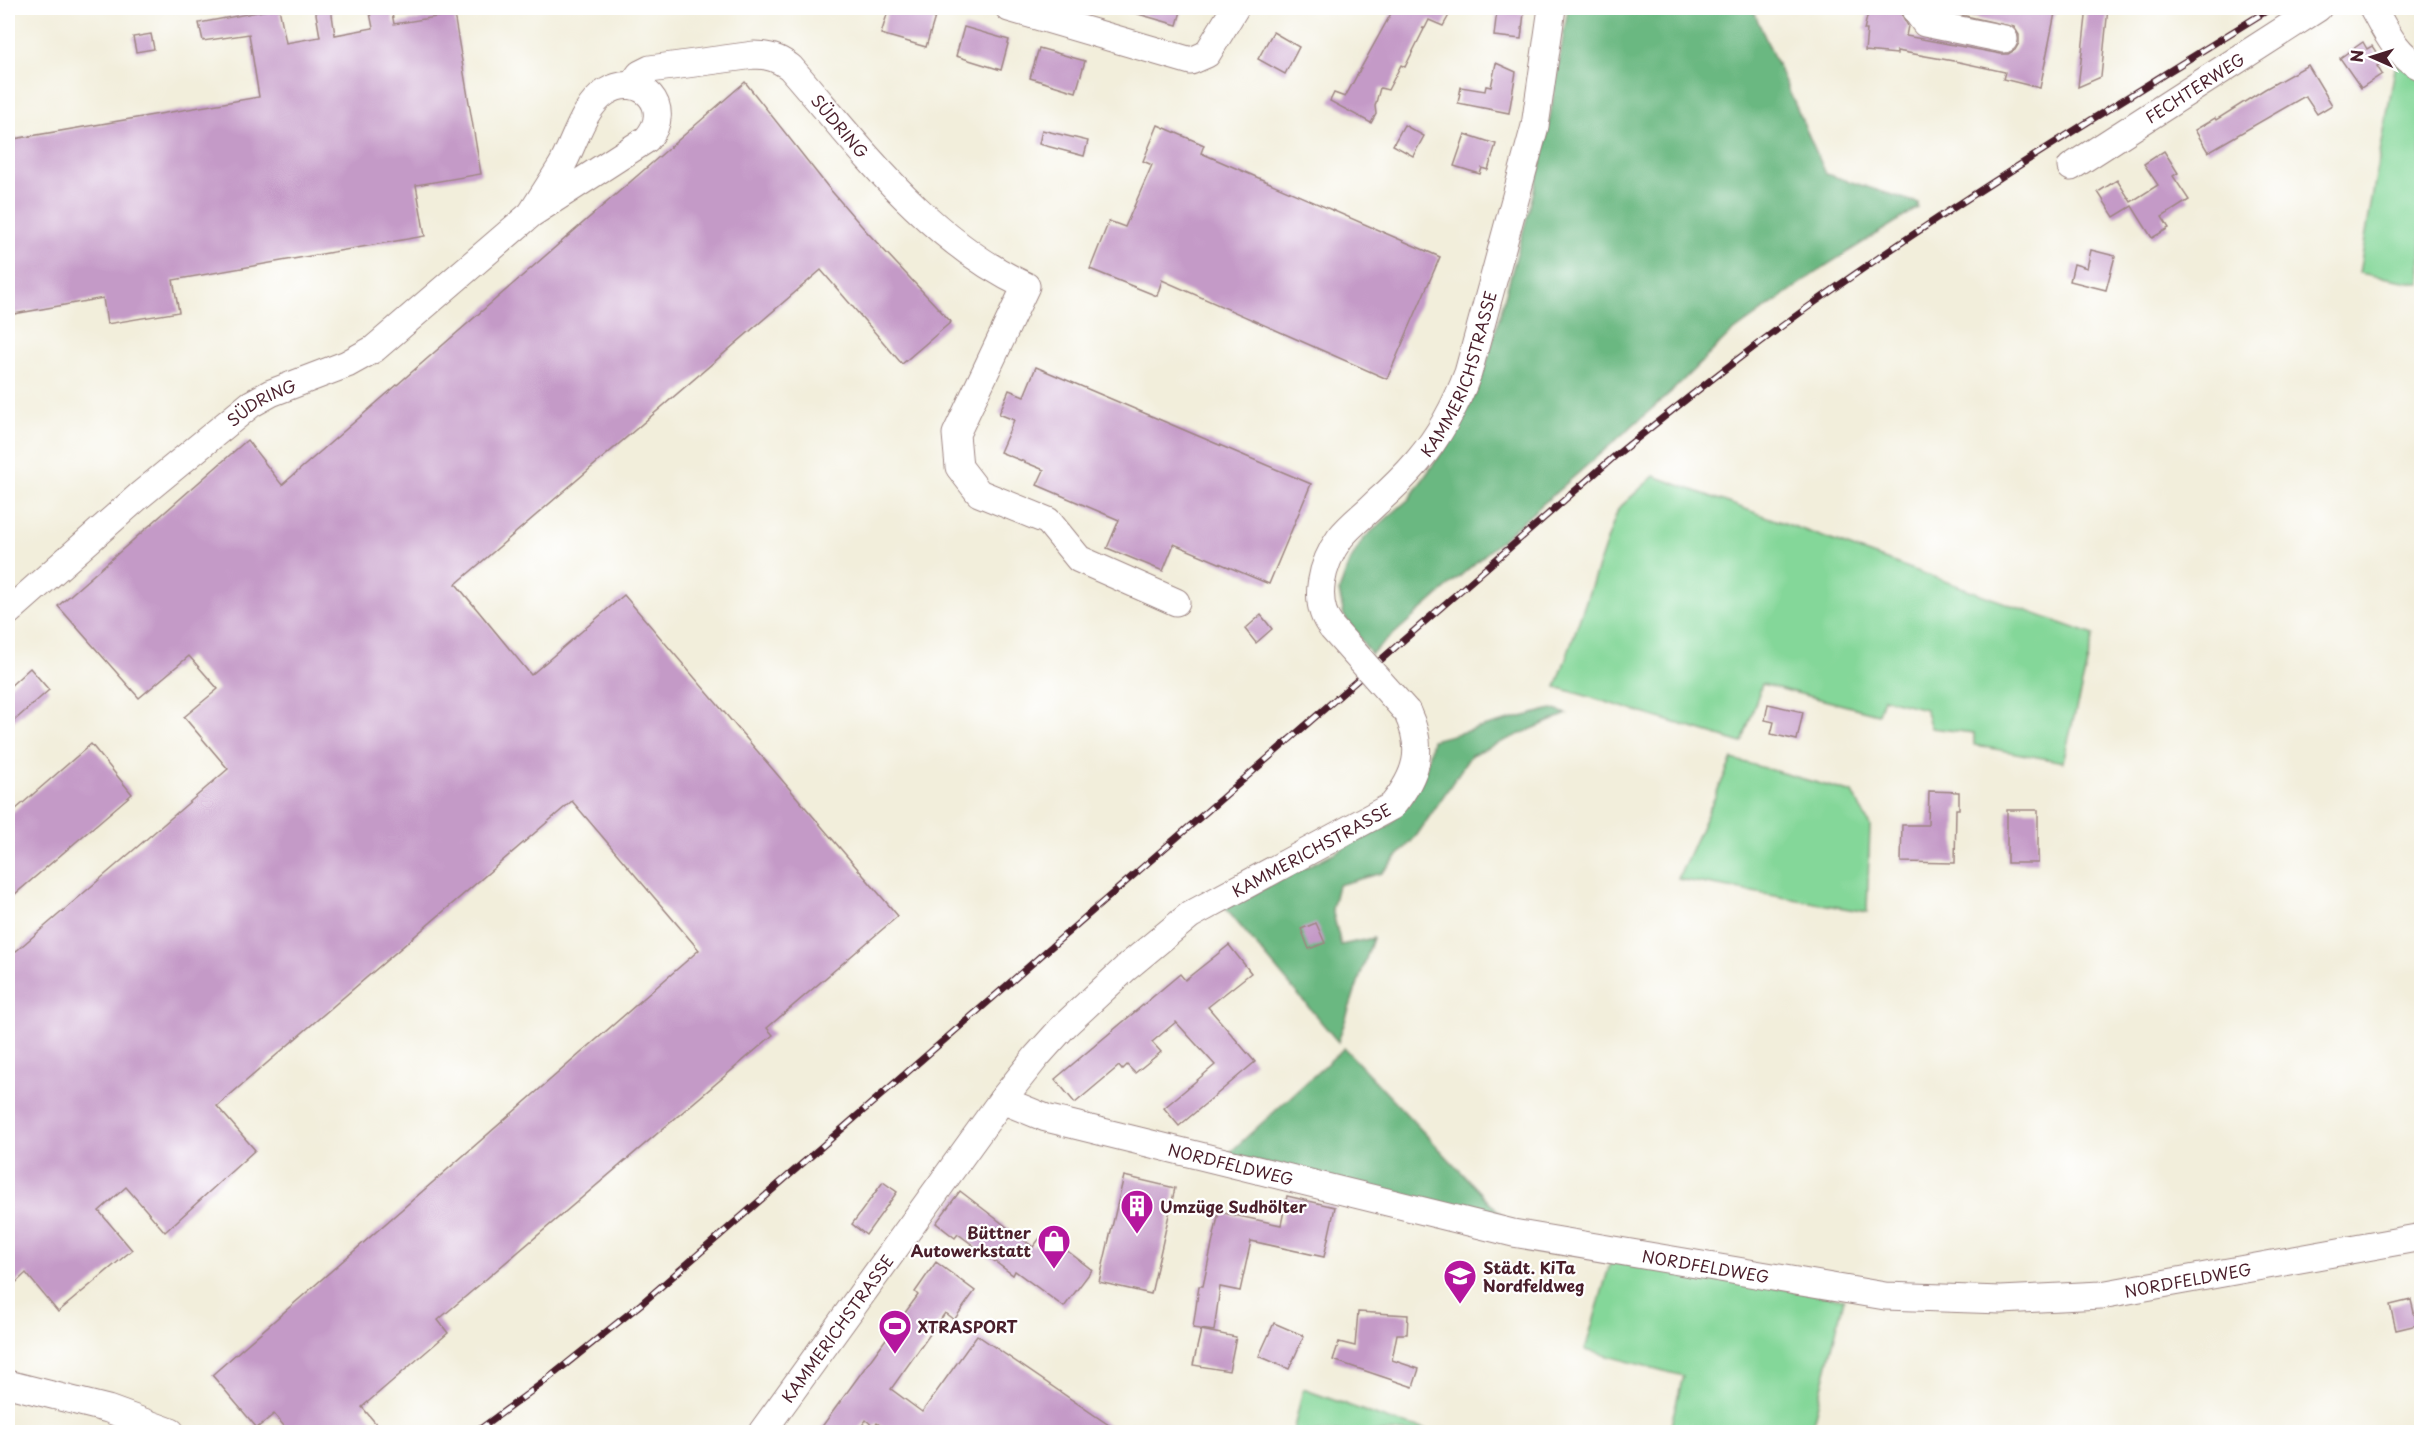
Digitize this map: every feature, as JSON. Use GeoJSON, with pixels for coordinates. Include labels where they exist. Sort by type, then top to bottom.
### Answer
{"type":"FeatureCollection","features":[{"type":"Feature","properties":{"kind":"street"},"geometry":{"type":"LineString","coordinates":[[1009,8],[1191,61],[1207,54],[1235,8]]}},
{"type":"Feature","properties":{"kind":"street","name":"KAMMERICHSTRASSE"},"geometry":{"type":"LineString","coordinates":[[762,1432],[1002,1100],[1064,1026],[1126,968],[1190,915],[1392,806],[1409,781],[1415,768],[1418,745],[1416,733],[1407,712],[1332,628],[1323,613],[1320,597],[1325,567],[1339,539],[1403,478],[1434,441],[1460,394],[1468,373],[1535,126],[1552,8]]}},
{"type":"Feature","properties":{"kind":"street"},"geometry":{"type":"LineString","coordinates":[[1918,8],[1917,12],[1925,23],[2004,39]]}},
{"type":"Feature","properties":{"kind":"street","name":"FECHTERWEG"},"geometry":{"type":"LineString","coordinates":[[2071,166],[2318,8]]}},
{"type":"Feature","properties":{"kind":"street"},"geometry":{"type":"LineString","coordinates":[[2373,8],[2393,42],[2411,63],[2421,67]]}},
{"type":"Feature","properties":{"kind":"street","name":"SÜDRING"},"geometry":{"type":"LineString","coordinates":[[632,86],[640,74],[650,69],[754,54],[780,59],[790,67],[894,186],[948,235],[990,266],[1026,286],[956,434],[959,467],[978,493],[1048,521],[1079,559],[1176,602]]}},
{"type":"Feature","properties":{"kind":"street","name":"SÜDRING"},"geometry":{"type":"LineString","coordinates":[[8,612],[139,496],[234,417],[271,393],[347,364],[374,349],[531,214],[647,139],[654,131],[658,108],[645,90],[632,86],[619,86],[594,103],[561,165],[531,214]]}},
{"type":"Feature","properties":{"kind":"street","name":"NORDFELDWEG"},"geometry":{"type":"LineString","coordinates":[[1002,1100],[1046,1118],[1512,1233],[1886,1296],[2001,1300],[2102,1295],[2421,1237]]}},
{"type":"Feature","properties":{"kind":"street"},"geometry":{"type":"LineString","coordinates":[[8,1384],[108,1409],[171,1432]]}},
{"type":"Feature","properties":{"kind":"green space"},"geometry":{"type":"Polygon","coordinates":[[[1568,8],[1752,8],[1826,174],[1918,203],[1918,208],[1822,268],[1729,335],[1671,392],[1371,654],[1344,616],[1339,591],[1348,565],[1363,539],[1409,499],[1450,441],[1477,390],[1488,358],[1545,147],[1568,8]]]}},
{"type":"Feature","properties":{"kind":"green space"},"geometry":{"type":"Polygon","coordinates":[[[2396,63],[2421,77],[2421,284],[2359,273],[2396,63]]]}},
{"type":"Feature","properties":{"kind":"green space"},"geometry":{"type":"Polygon","coordinates":[[[1654,476],[2094,635],[2063,762],[1974,745],[1974,733],[1931,728],[1925,709],[1883,698],[1878,714],[1762,684],[1742,743],[1556,687],[1618,509],[1654,476]]]}},
{"type":"Feature","properties":{"kind":"green space"},"geometry":{"type":"Polygon","coordinates":[[[1552,709],[1567,714],[1471,755],[1417,835],[1382,873],[1338,885],[1332,909],[1341,945],[1373,938],[1338,1042],[1225,908],[1391,824],[1425,774],[1432,740],[1552,709]]]}},
{"type":"Feature","properties":{"kind":"green space"},"geometry":{"type":"Polygon","coordinates":[[[1732,759],[1853,793],[1870,826],[1867,912],[1678,879],[1732,759]]]}},
{"type":"Feature","properties":{"kind":"green space"},"geometry":{"type":"Polygon","coordinates":[[[1344,1048],[1513,1227],[1228,1154],[1344,1048]]]}},
{"type":"Feature","properties":{"kind":"green space"},"geometry":{"type":"Polygon","coordinates":[[[1611,1260],[1844,1299],[1811,1432],[1669,1432],[1683,1376],[1585,1350],[1611,1260]]]}},
{"type":"Feature","properties":{"kind":"green space"},"geometry":{"type":"Polygon","coordinates":[[[1303,1389],[1389,1420],[1435,1432],[1293,1432],[1303,1389]]]}},
{"type":"Feature","properties":{"kind":"building"},"geometry":{"type":"Polygon","coordinates":[[[279,8],[286,43],[320,37],[315,8],[331,8],[335,35],[373,28],[369,8],[391,8],[394,24],[454,14],[481,174],[416,185],[425,236],[173,280],[179,312],[107,324],[103,298],[8,315],[8,140],[259,97],[249,34],[203,41],[199,23],[279,8]]]}},
{"type":"Feature","properties":{"kind":"building"},"geometry":{"type":"Polygon","coordinates":[[[889,8],[901,8],[935,17],[926,47],[881,34],[889,8]]]}},
{"type":"Feature","properties":{"kind":"building"},"geometry":{"type":"Polygon","coordinates":[[[1132,8],[1182,8],[1177,25],[1131,12],[1132,8]]]}},
{"type":"Feature","properties":{"kind":"building"},"geometry":{"type":"Polygon","coordinates":[[[1394,8],[1453,8],[1443,26],[1429,20],[1425,28],[1422,28],[1424,29],[1405,67],[1401,65],[1388,90],[1380,88],[1375,106],[1376,114],[1371,123],[1330,101],[1334,93],[1345,97],[1394,8]]]}},
{"type":"Feature","properties":{"kind":"building"},"geometry":{"type":"Polygon","coordinates":[[[1869,8],[1902,8],[1902,15],[1908,26],[1906,36],[2008,54],[2015,50],[2019,43],[2019,35],[2014,27],[1944,11],[1945,8],[2056,8],[2040,88],[2003,79],[2005,72],[1959,62],[1897,51],[1897,54],[1865,51],[1867,30],[1864,30],[1869,8]]]}},
{"type":"Feature","properties":{"kind":"building"},"geometry":{"type":"Polygon","coordinates":[[[2087,8],[2108,8],[2101,77],[2078,87],[2087,8]]]}},
{"type":"Feature","properties":{"kind":"building"},"geometry":{"type":"Polygon","coordinates":[[[1497,10],[1524,13],[1521,39],[1494,36],[1497,10]]]}},
{"type":"Feature","properties":{"kind":"building"},"geometry":{"type":"Polygon","coordinates":[[[964,27],[1009,40],[1001,70],[956,56],[964,27]]]}},
{"type":"Feature","properties":{"kind":"building"},"geometry":{"type":"Polygon","coordinates":[[[1273,32],[1299,47],[1285,74],[1258,59],[1273,32]]]}},
{"type":"Feature","properties":{"kind":"building"},"geometry":{"type":"Polygon","coordinates":[[[151,34],[154,49],[136,52],[133,37],[151,34]]]}},
{"type":"Feature","properties":{"kind":"building"},"geometry":{"type":"Polygon","coordinates":[[[2363,42],[2367,49],[2372,46],[2383,62],[2377,66],[2382,74],[2361,88],[2340,58],[2363,42]]]}},
{"type":"Feature","properties":{"kind":"building"},"geometry":{"type":"Polygon","coordinates":[[[1039,48],[1085,61],[1076,92],[1030,78],[1039,48]]]}},
{"type":"Feature","properties":{"kind":"building"},"geometry":{"type":"Polygon","coordinates":[[[1496,63],[1516,72],[1509,113],[1458,103],[1461,87],[1485,91],[1486,86],[1491,87],[1496,63]]]}},
{"type":"Feature","properties":{"kind":"building"},"geometry":{"type":"Polygon","coordinates":[[[2308,65],[2332,105],[2317,114],[2305,96],[2208,152],[2195,130],[2215,118],[2216,120],[2308,65]]]}},
{"type":"Feature","properties":{"kind":"building"},"geometry":{"type":"Polygon","coordinates":[[[745,82],[828,187],[951,322],[902,364],[821,270],[456,584],[531,675],[624,595],[898,916],[767,1028],[773,1035],[438,1320],[448,1333],[362,1407],[383,1432],[289,1432],[274,1414],[257,1428],[212,1375],[699,950],[572,801],[217,1106],[255,1150],[165,1232],[126,1187],[99,1211],[132,1250],[58,1312],[26,1273],[8,1290],[8,958],[228,769],[184,717],[218,689],[189,656],[139,698],[58,606],[247,440],[282,485],[745,82]]]}},
{"type":"Feature","properties":{"kind":"building"},"geometry":{"type":"Polygon","coordinates":[[[1158,125],[1204,145],[1201,153],[1440,257],[1387,379],[1162,280],[1157,296],[1090,269],[1109,221],[1125,227],[1152,165],[1143,161],[1158,125]]]}},
{"type":"Feature","properties":{"kind":"building"},"geometry":{"type":"Polygon","coordinates":[[[1404,125],[1424,136],[1413,156],[1393,145],[1404,125]]]}},
{"type":"Feature","properties":{"kind":"building"},"geometry":{"type":"Polygon","coordinates":[[[1042,130],[1088,141],[1084,156],[1039,144],[1042,130]]]}},
{"type":"Feature","properties":{"kind":"building"},"geometry":{"type":"Polygon","coordinates":[[[1465,134],[1496,144],[1488,170],[1482,168],[1480,174],[1454,166],[1465,134]]]}},
{"type":"Feature","properties":{"kind":"building"},"geometry":{"type":"Polygon","coordinates":[[[2164,151],[2178,173],[2173,176],[2189,200],[2162,217],[2169,228],[2152,238],[2132,206],[2114,217],[2098,192],[2117,180],[2131,202],[2158,185],[2144,164],[2164,151]]]}},
{"type":"Feature","properties":{"kind":"building"},"geometry":{"type":"Polygon","coordinates":[[[2091,250],[2115,256],[2106,290],[2070,281],[2074,264],[2087,268],[2091,250]]]}},
{"type":"Feature","properties":{"kind":"building"},"geometry":{"type":"Polygon","coordinates":[[[1036,367],[1311,484],[1269,584],[1174,544],[1163,571],[1107,548],[1119,520],[1037,485],[1044,470],[1000,452],[1014,420],[999,414],[1009,390],[1024,396],[1036,367]]]}},
{"type":"Feature","properties":{"kind":"building"},"geometry":{"type":"Polygon","coordinates":[[[1261,615],[1272,629],[1256,643],[1245,629],[1261,615]]]}},
{"type":"Feature","properties":{"kind":"building"},"geometry":{"type":"Polygon","coordinates":[[[30,668],[49,690],[8,726],[8,688],[30,668]]]}},
{"type":"Feature","properties":{"kind":"building"},"geometry":{"type":"Polygon","coordinates":[[[1768,704],[1803,712],[1797,740],[1771,734],[1774,722],[1765,720],[1768,704]]]}},
{"type":"Feature","properties":{"kind":"building"},"geometry":{"type":"Polygon","coordinates":[[[91,744],[132,794],[8,900],[8,816],[91,744]]]}},
{"type":"Feature","properties":{"kind":"building"},"geometry":{"type":"Polygon","coordinates":[[[1929,791],[1959,792],[1959,809],[1956,809],[1955,863],[1901,862],[1902,825],[1928,825],[1929,791]]]}},
{"type":"Feature","properties":{"kind":"building"},"geometry":{"type":"Polygon","coordinates":[[[2007,810],[2038,810],[2038,863],[2007,863],[2007,810]]]}},
{"type":"Feature","properties":{"kind":"building"},"geometry":{"type":"Polygon","coordinates":[[[1316,923],[1325,943],[1309,949],[1301,929],[1316,923]]]}},
{"type":"Feature","properties":{"kind":"building"},"geometry":{"type":"Polygon","coordinates":[[[1229,945],[1251,973],[1208,1007],[1255,1062],[1179,1126],[1164,1108],[1215,1065],[1176,1022],[1152,1042],[1161,1052],[1135,1073],[1127,1065],[1122,1070],[1119,1066],[1075,1103],[1055,1079],[1180,974],[1185,980],[1229,945]]]}},
{"type":"Feature","properties":{"kind":"building","name":"Umzüge Sudhölter"},"geometry":{"type":"Polygon","coordinates":[[[1124,1176],[1175,1188],[1151,1294],[1099,1282],[1124,1176]]]}},
{"type":"Feature","properties":{"kind":"building"},"geometry":{"type":"Polygon","coordinates":[[[883,1182],[897,1192],[866,1235],[852,1224],[883,1182]]]}},
{"type":"Feature","properties":{"kind":"building"},"geometry":{"type":"Polygon","coordinates":[[[960,1191],[1033,1247],[1044,1233],[1092,1270],[1064,1307],[1015,1271],[1013,1275],[958,1234],[955,1238],[936,1223],[960,1191]]]}},
{"type":"Feature","properties":{"kind":"building"},"geometry":{"type":"Polygon","coordinates":[[[1287,1196],[1335,1207],[1324,1257],[1251,1241],[1240,1291],[1220,1287],[1214,1331],[1193,1328],[1199,1286],[1203,1286],[1219,1212],[1281,1225],[1287,1196]]]}},
{"type":"Feature","properties":{"kind":"building"},"geometry":{"type":"Polygon","coordinates":[[[936,1262],[975,1291],[954,1320],[945,1313],[891,1389],[922,1412],[977,1335],[1119,1432],[890,1432],[877,1423],[874,1427],[866,1420],[857,1432],[818,1432],[918,1295],[915,1292],[936,1262]]]}},
{"type":"Feature","properties":{"kind":"building"},"geometry":{"type":"Polygon","coordinates":[[[2411,1300],[2417,1325],[2396,1330],[2390,1305],[2411,1300]]]}},
{"type":"Feature","properties":{"kind":"building"},"geometry":{"type":"Polygon","coordinates":[[[1358,1312],[1408,1315],[1407,1334],[1397,1334],[1392,1360],[1419,1369],[1413,1387],[1333,1360],[1339,1342],[1355,1346],[1358,1312]]]}},
{"type":"Feature","properties":{"kind":"building"},"geometry":{"type":"Polygon","coordinates":[[[1274,1323],[1304,1336],[1289,1369],[1259,1356],[1274,1323]]]}},
{"type":"Feature","properties":{"kind":"building"},"geometry":{"type":"Polygon","coordinates":[[[1201,1330],[1236,1337],[1229,1371],[1193,1365],[1201,1330]]]}},
{"type":"Feature","properties":{"kind":"railway"},"geometry":{"type":"LineString","coordinates":[[476,1432],[545,1381],[641,1304],[1615,456],[1774,332],[1882,256],[2047,148],[2271,8]]}},
{"type":"Feature","properties":{"kind":"place","name":"Umzüge Sudhölter"},"geometry":{"type":"Point","coordinates":[1137,1235]}},
{"type":"Feature","properties":{"kind":"place","name":"Büttner Autowerkstatt"},"geometry":{"type":"Point","coordinates":[1054,1270]}},
{"type":"Feature","properties":{"kind":"place","name":"Städt. KiTa Nordfeldweg"},"geometry":{"type":"Point","coordinates":[1460,1305]}},
{"type":"Feature","properties":{"kind":"place","name":"XTRASPORT"},"geometry":{"type":"Point","coordinates":[895,1355]}}]}
